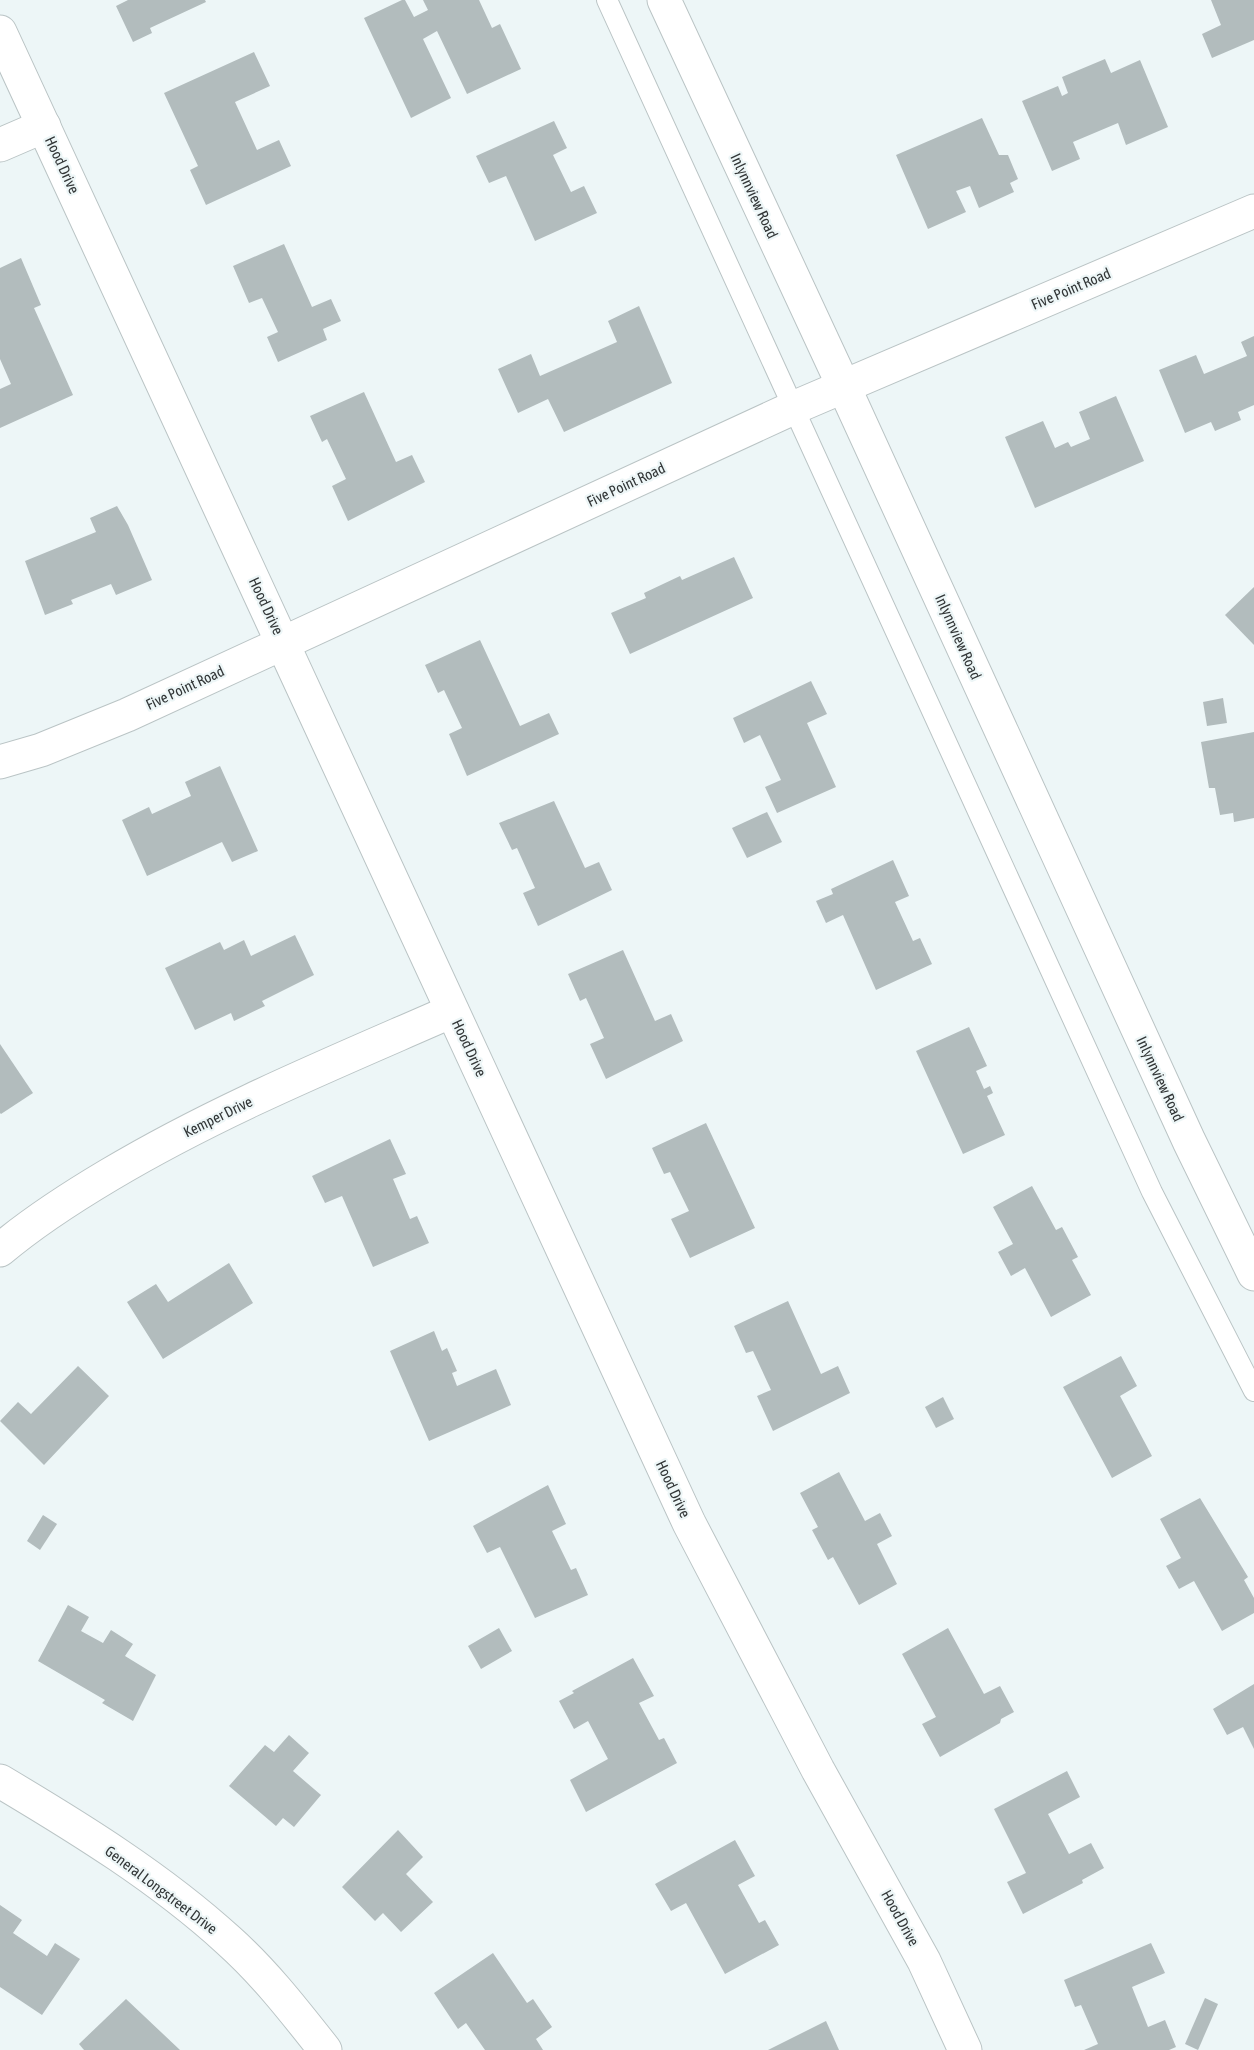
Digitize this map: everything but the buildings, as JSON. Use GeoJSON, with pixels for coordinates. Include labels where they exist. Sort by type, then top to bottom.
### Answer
{"type":"FeatureCollection","features":[{"type":"Feature","properties":{"kind":"street","name":"Inlynnview Road"},"geometry":{"type":"LineString","coordinates":[[664,0],[1189,1141],[1254,1274]]}},
{"type":"Feature","properties":{"kind":"street","name":"Hood Drive"},"geometry":{"type":"LineString","coordinates":[[0,32],[689,1523],[818,1770],[924,1961],[965,2050]]}},
{"type":"Feature","properties":{"kind":"street"},"geometry":{"type":"LineString","coordinates":[[0,145],[44,126]]}},
{"type":"Feature","properties":{"kind":"street","name":"Five Point Road"},"geometry":{"type":"LineString","coordinates":[[0,762],[41,750],[127,715],[843,385],[1254,211]]}},
{"type":"Feature","properties":{"kind":"street","name":"Kemper Drive"},"geometry":{"type":"LineString","coordinates":[[0,1250],[77,1194],[157,1147],[252,1100],[452,1011]]}},
{"type":"Feature","properties":{"kind":"street","name":"General Longstreet Drive"},"geometry":{"type":"LineString","coordinates":[[0,1781],[57,1814],[170,1893],[229,1941],[282,1996],[325,2050]]}},
{"type":"Feature","properties":{"kind":"lane"},"geometry":{"type":"LineString","coordinates":[[607,0],[1152,1192],[1254,1391]]}}]}
